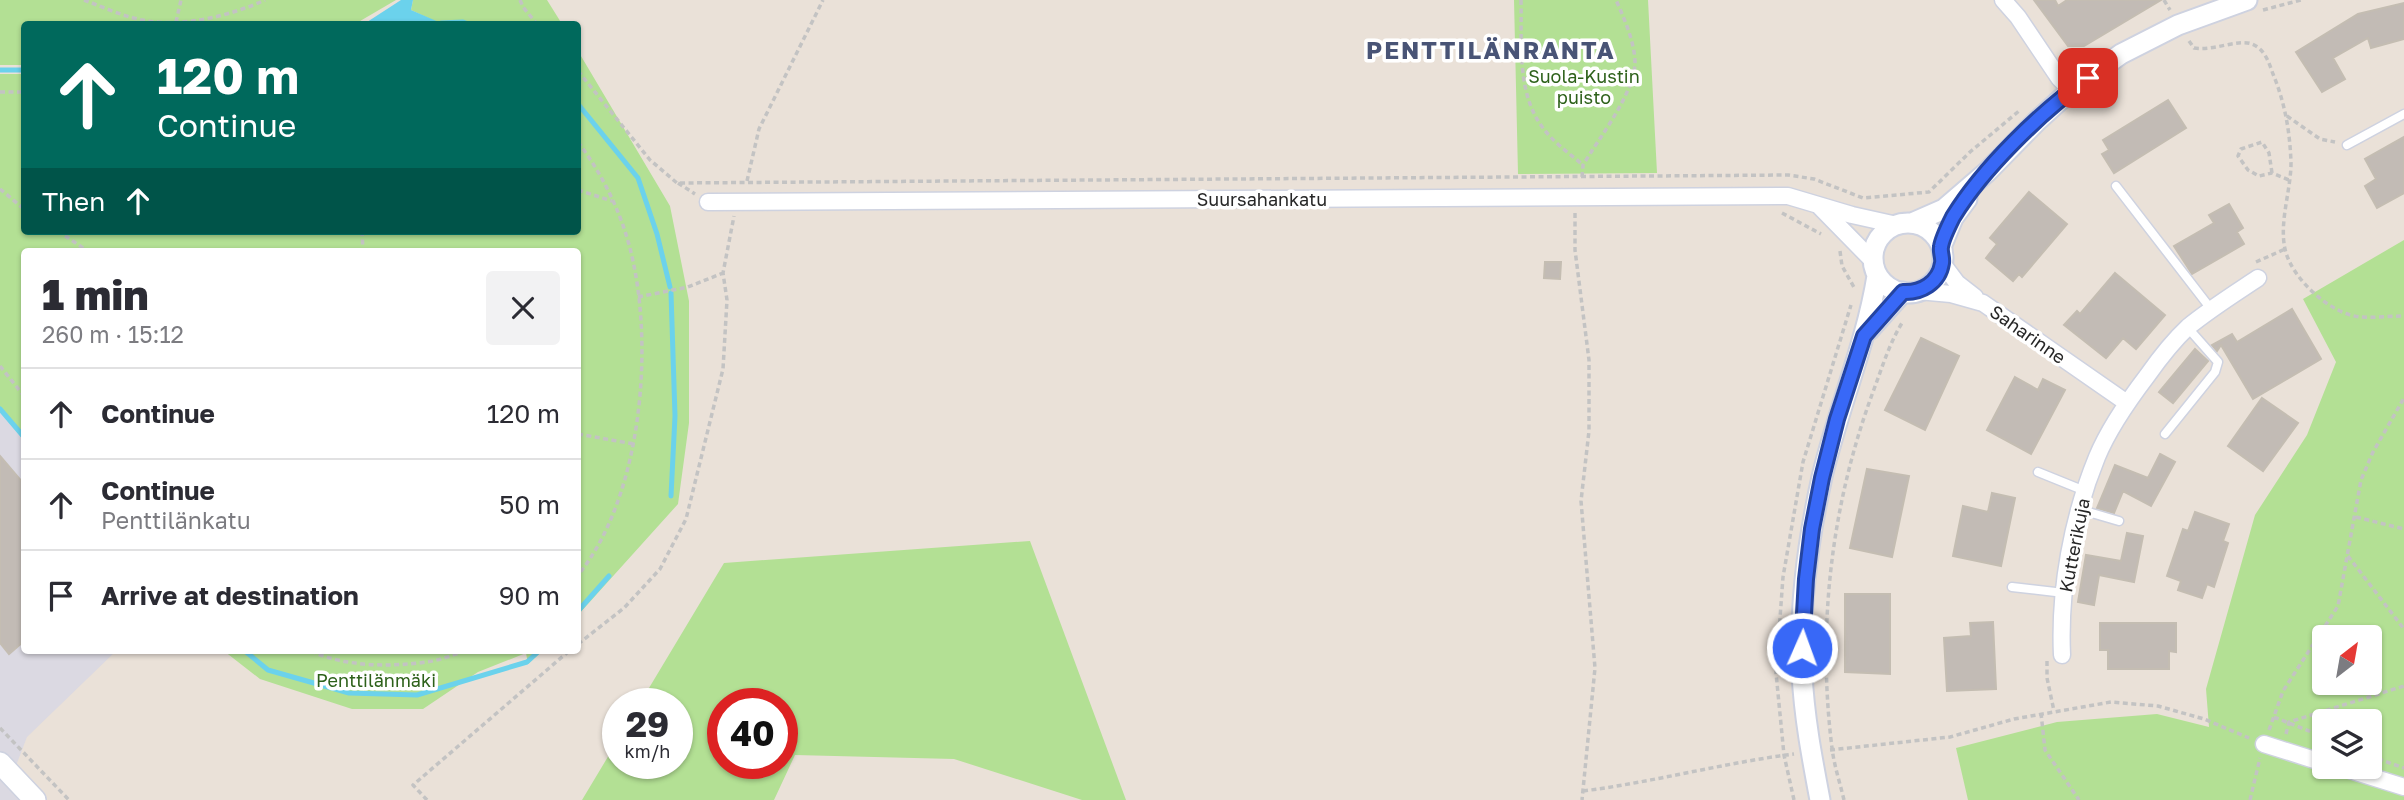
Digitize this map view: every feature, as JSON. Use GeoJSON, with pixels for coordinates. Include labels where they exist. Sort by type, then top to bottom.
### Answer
{"type":"FeatureCollection","features":[{"type":"Feature","properties":{"kind":"main road"},"geometry":{"type":"LineString","coordinates":[[0,763],[35,800]]}},
{"type":"Feature","properties":{"kind":"street"},"geometry":{"type":"LineString","coordinates":[[2003,0],[2018,17],[2059,78],[2071,90]]}},
{"type":"Feature","properties":{"kind":"street"},"geometry":{"type":"LineString","coordinates":[[1820,800],[1802,672],[1802,624],[1809,554],[1822,478],[1837,419],[1864,336],[1875,268],[1873,253],[1878,239],[1884,232],[1944,208],[1987,172],[2071,90],[2121,54],[2178,25],[2247,0]]}},
{"type":"Feature","properties":{"kind":"street"},"geometry":{"type":"LineString","coordinates":[[1864,336],[1910,292],[1932,283],[1953,218],[1987,172]]}},
{"type":"Feature","properties":{"kind":"street","name":"Suursahankatu"},"geometry":{"type":"LineString","coordinates":[[708,202],[1788,196],[1852,215],[1905,224]]}},
{"type":"Feature","properties":{"kind":"street"},"geometry":{"type":"LineString","coordinates":[[1815,203],[1875,268],[1888,287],[1910,292]]}},
{"type":"Feature","properties":{"kind":"street"},"geometry":{"type":"LineString","coordinates":[[1905,224],[1927,229],[1957,283],[1983,303]]}},
{"type":"Feature","properties":{"kind":"street","name":"Kutterikuja"},"geometry":{"type":"LineString","coordinates":[[2054,655],[2061,630],[2064,593],[2078,509],[2098,456],[2127,403],[2154,366],[2188,328],[2254,271]]}},
{"type":"Feature","properties":{"kind":"street","name":"Saharinne"},"geometry":{"type":"LineString","coordinates":[[1910,292],[1951,294],[1983,303],[2127,403]]}},
{"type":"Feature","properties":{"kind":"street"},"geometry":{"type":"LineString","coordinates":[[2264,744],[2312,759]]}},
{"type":"Feature","properties":{"kind":"street"},"geometry":{"type":"LineString","coordinates":[[2378,779],[2404,787]]}},
{"type":"Feature","properties":{"kind":"lane"},"geometry":{"type":"LineString","coordinates":[[2347,145],[2404,114]]}},
{"type":"Feature","properties":{"kind":"lane"},"geometry":{"type":"LineString","coordinates":[[2116,186],[2211,309]]}},
{"type":"Feature","properties":{"kind":"lane"},"geometry":{"type":"LineString","coordinates":[[2165,434],[2215,372],[2218,362],[2188,328]]}},
{"type":"Feature","properties":{"kind":"lane"},"geometry":{"type":"LineString","coordinates":[[2038,472],[2085,491]]}},
{"type":"Feature","properties":{"kind":"lane"},"geometry":{"type":"LineString","coordinates":[[2078,509],[2119,521]]}},
{"type":"Feature","properties":{"kind":"lane"},"geometry":{"type":"LineString","coordinates":[[2012,587],[2064,593]]}},
{"type":"Feature","properties":{"kind":"path"},"geometry":{"type":"LineString","coordinates":[[84,0],[149,21]]}},
{"type":"Feature","properties":{"kind":"path"},"geometry":{"type":"LineString","coordinates":[[176,21],[181,0]]}},
{"type":"Feature","properties":{"kind":"path"},"geometry":{"type":"LineString","coordinates":[[188,21],[241,9],[265,0]]}},
{"type":"Feature","properties":{"kind":"path"},"geometry":{"type":"LineString","coordinates":[[520,0],[535,21]]}},
{"type":"Feature","properties":{"kind":"path"},"geometry":{"type":"LineString","coordinates":[[747,182],[759,129],[822,0]]}},
{"type":"Feature","properties":{"kind":"path"},"geometry":{"type":"LineString","coordinates":[[1521,0],[1524,81],[1530,106],[1542,128],[1583,165]]}},
{"type":"Feature","properties":{"kind":"path"},"geometry":{"type":"LineString","coordinates":[[1582,177],[1583,165],[1632,80],[1635,62],[1616,0]]}},
{"type":"Feature","properties":{"kind":"path"},"geometry":{"type":"LineString","coordinates":[[2168,8],[2179,4]]}},
{"type":"Feature","properties":{"kind":"path"},"geometry":{"type":"LineString","coordinates":[[2187,38],[2194,48],[2208,50],[2237,43],[2253,44],[2266,55],[2286,115],[2290,154],[2285,209],[2285,249],[2301,280],[2323,303],[2358,317],[2404,316]]}},
{"type":"Feature","properties":{"kind":"path"},"geometry":{"type":"LineString","coordinates":[[581,75],[650,160],[677,183],[1788,175],[1814,179],[1863,198],[1929,192],[1970,152],[2028,103]]}},
{"type":"Feature","properties":{"kind":"path"},"geometry":{"type":"LineString","coordinates":[[0,92],[21,92]]}},
{"type":"Feature","properties":{"kind":"path"},"geometry":{"type":"LineString","coordinates":[[2286,115],[2320,139],[2347,145]]}},
{"type":"Feature","properties":{"kind":"path"},"geometry":{"type":"LineString","coordinates":[[2272,173],[2269,153],[2262,142],[2241,149],[2238,156],[2248,170],[2259,176],[2272,173],[2289,180]]}},
{"type":"Feature","properties":{"kind":"path"},"geometry":{"type":"LineString","coordinates":[[581,147],[614,201],[628,241],[635,273],[642,343],[641,383],[634,444],[617,506],[592,557],[581,571]]}},
{"type":"Feature","properties":{"kind":"path"},"geometry":{"type":"LineString","coordinates":[[0,189],[21,206]]}},
{"type":"Feature","properties":{"kind":"path"},"geometry":{"type":"LineString","coordinates":[[581,191],[614,201]]}},
{"type":"Feature","properties":{"kind":"path"},"geometry":{"type":"LineString","coordinates":[[581,642],[624,608],[660,569],[687,519],[723,369],[727,300],[723,273],[734,216],[741,202]]}},
{"type":"Feature","properties":{"kind":"path"},"geometry":{"type":"LineString","coordinates":[[1575,213],[1575,250],[1589,360],[1588,431],[1581,500],[1595,668],[1582,800]]}},
{"type":"Feature","properties":{"kind":"path"},"geometry":{"type":"LineString","coordinates":[[64,235],[83,248]]}},
{"type":"Feature","properties":{"kind":"path"},"geometry":{"type":"LineString","coordinates":[[2254,271],[2285,249]]}},
{"type":"Feature","properties":{"kind":"path"},"geometry":{"type":"LineString","coordinates":[[638,297],[688,287],[723,273]]}},
{"type":"Feature","properties":{"kind":"path"},"geometry":{"type":"LineString","coordinates":[[1844,800],[1832,750],[1827,667],[1828,580],[1836,530],[1860,429],[1893,338],[1905,318]]}},
{"type":"Feature","properties":{"kind":"path"},"geometry":{"type":"LineString","coordinates":[[0,366],[21,392]]}},
{"type":"Feature","properties":{"kind":"path"},"geometry":{"type":"LineString","coordinates":[[2250,800],[2264,744],[2283,691],[2339,606],[2361,480],[2372,452],[2404,398]]}},
{"type":"Feature","properties":{"kind":"path"},"geometry":{"type":"LineString","coordinates":[[581,435],[634,444]]}},
{"type":"Feature","properties":{"kind":"path"},"geometry":{"type":"LineString","coordinates":[[2356,517],[2404,529]]}},
{"type":"Feature","properties":{"kind":"path"},"geometry":{"type":"LineString","coordinates":[[2348,556],[2404,629]]}},
{"type":"Feature","properties":{"kind":"path"},"geometry":{"type":"LineString","coordinates":[[318,654],[381,665],[429,662],[455,654]]}},
{"type":"Feature","properties":{"kind":"path"},"geometry":{"type":"LineString","coordinates":[[426,800],[413,785],[566,654]]}},
{"type":"Feature","properties":{"kind":"path"},"geometry":{"type":"LineString","coordinates":[[2054,655],[2047,678],[2054,711]]}},
{"type":"Feature","properties":{"kind":"path"},"geometry":{"type":"LineString","coordinates":[[2289,722],[2404,686]]}},
{"type":"Feature","properties":{"kind":"path"},"geometry":{"type":"LineString","coordinates":[[1583,791],[1811,751],[1950,737],[2041,713],[2111,702],[2158,706],[2204,719],[2264,744]]}},
{"type":"Feature","properties":{"kind":"path"},"geometry":{"type":"LineString","coordinates":[[2041,713],[2045,750],[2079,800]]}},
{"type":"Feature","properties":{"kind":"path"},"geometry":{"type":"LineString","coordinates":[[2274,717],[2312,732]]}},
{"type":"Feature","properties":{"kind":"path"},"geometry":{"type":"LineString","coordinates":[[2282,750],[2289,722]]}},
{"type":"Feature","properties":{"kind":"path"},"geometry":{"type":"LineString","coordinates":[[0,728],[69,800]]}},
{"type":"Feature","properties":{"kind":"path"},"geometry":{"type":"LineString","coordinates":[[1784,755],[1794,800]]}},
{"type":"Feature","properties":{"kind":"path"},"geometry":{"type":"LineString","coordinates":[[2382,760],[2404,768]]}},
{"type":"Feature","properties":{"kind":"shaded area"},"geometry":{"type":"Polygon","coordinates":[[[0,411],[21,436],[21,654],[113,654],[27,737],[9,784],[24,800],[0,800],[0,411]]]}},
{"type":"Feature","properties":{"kind":"green space"},"geometry":{"type":"Polygon","coordinates":[[[0,0],[396,0],[360,21],[21,21],[21,65],[0,65],[0,0]]]}},
{"type":"Feature","properties":{"kind":"green space"},"geometry":{"type":"Polygon","coordinates":[[[413,0],[547,0],[560,21],[435,21],[411,10],[413,0]]]}},
{"type":"Feature","properties":{"kind":"green space","name":"Suola-Kustin puisto"},"geometry":{"type":"Polygon","coordinates":[[[1514,0],[1648,0],[1657,173],[1518,174],[1514,0]]]}},
{"type":"Feature","properties":{"kind":"green space"},"geometry":{"type":"Polygon","coordinates":[[[581,56],[670,206],[689,301],[689,423],[678,504],[581,612],[581,248],[21,248],[21,436],[0,411],[0,74],[21,74],[21,235],[581,235],[581,56]]]}},
{"type":"Feature","properties":{"kind":"green space"},"geometry":{"type":"Polygon","coordinates":[[[2404,240],[2404,800],[1968,800],[1956,748],[2057,722],[2157,714],[2209,727],[2206,689],[2255,515],[2307,435],[2336,362],[2303,299],[2404,240]]]}},
{"type":"Feature","properties":{"kind":"green space"},"geometry":{"type":"Polygon","coordinates":[[[1030,541],[1126,800],[1082,800],[954,759],[798,755],[798,688],[707,688],[707,779],[784,779],[774,800],[582,800],[602,767],[602,779],[693,779],[693,688],[649,688],[724,563],[1030,541]]]}},
{"type":"Feature","properties":{"kind":"green space","name":"Penttilänmäki"},"geometry":{"type":"Polygon","coordinates":[[[228,654],[523,654],[478,672],[423,709],[352,709],[260,679],[228,654]]]}},
{"type":"Feature","properties":{"kind":"green space","name":"Penttilänmäki"},"geometry":{"type":"Polygon","coordinates":[[[526,654],[539,654],[528,664],[526,654]]]}},
{"type":"Feature","properties":{"kind":"water"},"geometry":{"type":"Polygon","coordinates":[[[401,0],[413,0],[411,10],[436,21],[369,21],[401,0]]]}},
{"type":"Feature","properties":{"kind":"building"},"geometry":{"type":"Polygon","coordinates":[[[2034,0],[2055,0],[2058,6],[2067,0],[2161,0],[2084,46],[2068,46],[2034,0]]]}},
{"type":"Feature","properties":{"kind":"building"},"geometry":{"type":"Polygon","coordinates":[[[2404,3],[2404,39],[2371,48],[2368,38],[2333,58],[2345,79],[2322,92],[2296,52],[2358,14],[2404,3]]]}},
{"type":"Feature","properties":{"kind":"building"},"geometry":{"type":"Polygon","coordinates":[[[2168,100],[2186,128],[2114,173],[2102,154],[2109,150],[2103,140],[2168,100]]]}},
{"type":"Feature","properties":{"kind":"building"},"geometry":{"type":"Polygon","coordinates":[[[2404,137],[2404,193],[2377,208],[2365,186],[2376,179],[2365,159],[2404,137]]]}},
{"type":"Feature","properties":{"kind":"building"},"geometry":{"type":"Polygon","coordinates":[[[2029,192],[2067,224],[2022,277],[2019,274],[2013,281],[1986,258],[1997,244],[1990,238],[2029,192]]]}},
{"type":"Feature","properties":{"kind":"building"},"geometry":{"type":"Polygon","coordinates":[[[2229,204],[2243,228],[2237,232],[2244,244],[2192,274],[2174,246],[2214,223],[2209,215],[2229,204]]]}},
{"type":"Feature","properties":{"kind":"building"},"geometry":{"type":"Polygon","coordinates":[[[1545,262],[1561,262],[1560,279],[1544,278],[1545,262]]]}},
{"type":"Feature","properties":{"kind":"building"},"geometry":{"type":"Polygon","coordinates":[[[2115,273],[2165,315],[2136,349],[2123,338],[2106,358],[2064,325],[2077,311],[2080,314],[2115,273]]]}},
{"type":"Feature","properties":{"kind":"building"},"geometry":{"type":"Polygon","coordinates":[[[2292,309],[2321,359],[2253,399],[2221,345],[2217,351],[2212,345],[2232,334],[2237,342],[2292,309]]]}},
{"type":"Feature","properties":{"kind":"building"},"geometry":{"type":"Polygon","coordinates":[[[1921,338],[1959,356],[1925,430],[1885,410],[1921,338]]]}},
{"type":"Feature","properties":{"kind":"building"},"geometry":{"type":"Polygon","coordinates":[[[2195,349],[2208,361],[2173,403],[2159,392],[2195,349]]]}},
{"type":"Feature","properties":{"kind":"building"},"geometry":{"type":"Polygon","coordinates":[[[2015,377],[2038,390],[2043,379],[2065,390],[2031,454],[1987,430],[2015,377]]]}},
{"type":"Feature","properties":{"kind":"building"},"geometry":{"type":"Polygon","coordinates":[[[2262,398],[2298,423],[2263,471],[2228,446],[2262,398]]]}},
{"type":"Feature","properties":{"kind":"building"},"geometry":{"type":"Polygon","coordinates":[[[2160,454],[2175,462],[2151,506],[2123,491],[2114,513],[2097,508],[2115,465],[2148,478],[2160,454]]]}},
{"type":"Feature","properties":{"kind":"building"},"geometry":{"type":"Polygon","coordinates":[[[0,456],[21,480],[21,644],[9,654],[0,643],[0,456]]]}},
{"type":"Feature","properties":{"kind":"building"},"geometry":{"type":"Polygon","coordinates":[[[1867,469],[1909,476],[1892,557],[1850,548],[1867,469]]]}},
{"type":"Feature","properties":{"kind":"building"},"geometry":{"type":"Polygon","coordinates":[[[1992,493],[2015,498],[2001,566],[1953,556],[1963,506],[1988,512],[1992,493]]]}},
{"type":"Feature","properties":{"kind":"building"},"geometry":{"type":"Polygon","coordinates":[[[2195,512],[2229,524],[2223,541],[2228,543],[2214,587],[2207,584],[2202,598],[2178,590],[2181,581],[2167,576],[2183,529],[2188,531],[2195,512]]]}},
{"type":"Feature","properties":{"kind":"building"},"geometry":{"type":"Polygon","coordinates":[[[2127,533],[2143,536],[2134,582],[2099,575],[2094,605],[2078,602],[2086,555],[2121,561],[2127,533]]]}},
{"type":"Feature","properties":{"kind":"building"},"geometry":{"type":"Polygon","coordinates":[[[1845,594],[1890,594],[1890,674],[1845,672],[1845,594]]]}},
{"type":"Feature","properties":{"kind":"building"},"geometry":{"type":"Polygon","coordinates":[[[1993,622],[1996,689],[1947,691],[1944,638],[1971,636],[1970,623],[1993,622]]]}},
{"type":"Feature","properties":{"kind":"building"},"geometry":{"type":"Polygon","coordinates":[[[2100,623],[2176,623],[2176,652],[2169,651],[2169,669],[2108,669],[2108,650],[2100,650],[2100,623]]]}},
{"type":"Feature","properties":{"kind":"waterway"},"geometry":{"type":"LineString","coordinates":[[0,70],[21,70]]}},
{"type":"Feature","properties":{"kind":"waterway"},"geometry":{"type":"LineString","coordinates":[[581,108],[638,178],[657,234],[670,287]]}},
{"type":"Feature","properties":{"kind":"waterway"},"geometry":{"type":"LineString","coordinates":[[671,293],[675,416],[671,496]]}},
{"type":"Feature","properties":{"kind":"waterway"},"geometry":{"type":"LineString","coordinates":[[0,409],[21,434]]}},
{"type":"Feature","properties":{"kind":"waterway"},"geometry":{"type":"LineString","coordinates":[[581,608],[609,576]]}},
{"type":"Feature","properties":{"kind":"waterway"},"geometry":{"type":"LineString","coordinates":[[249,654],[268,670],[349,693],[417,695],[527,662],[536,654]]}},
{"type":"Feature","properties":{"kind":"district","name":"PENTTILÄNRANTA"},"geometry":{"type":"Point","coordinates":[1491,49]}},
{"type":"Feature","properties":{"kind":"route"},"geometry":{"type":"LineString","coordinates":[[1802,648],[1806,579],[1822,478],[1837,419],[1864,336],[1903,292],[1918,291],[1932,283],[1940,270],[1941,247],[1953,218],[1987,172],[2036,122],[2088,78]]}}]}
